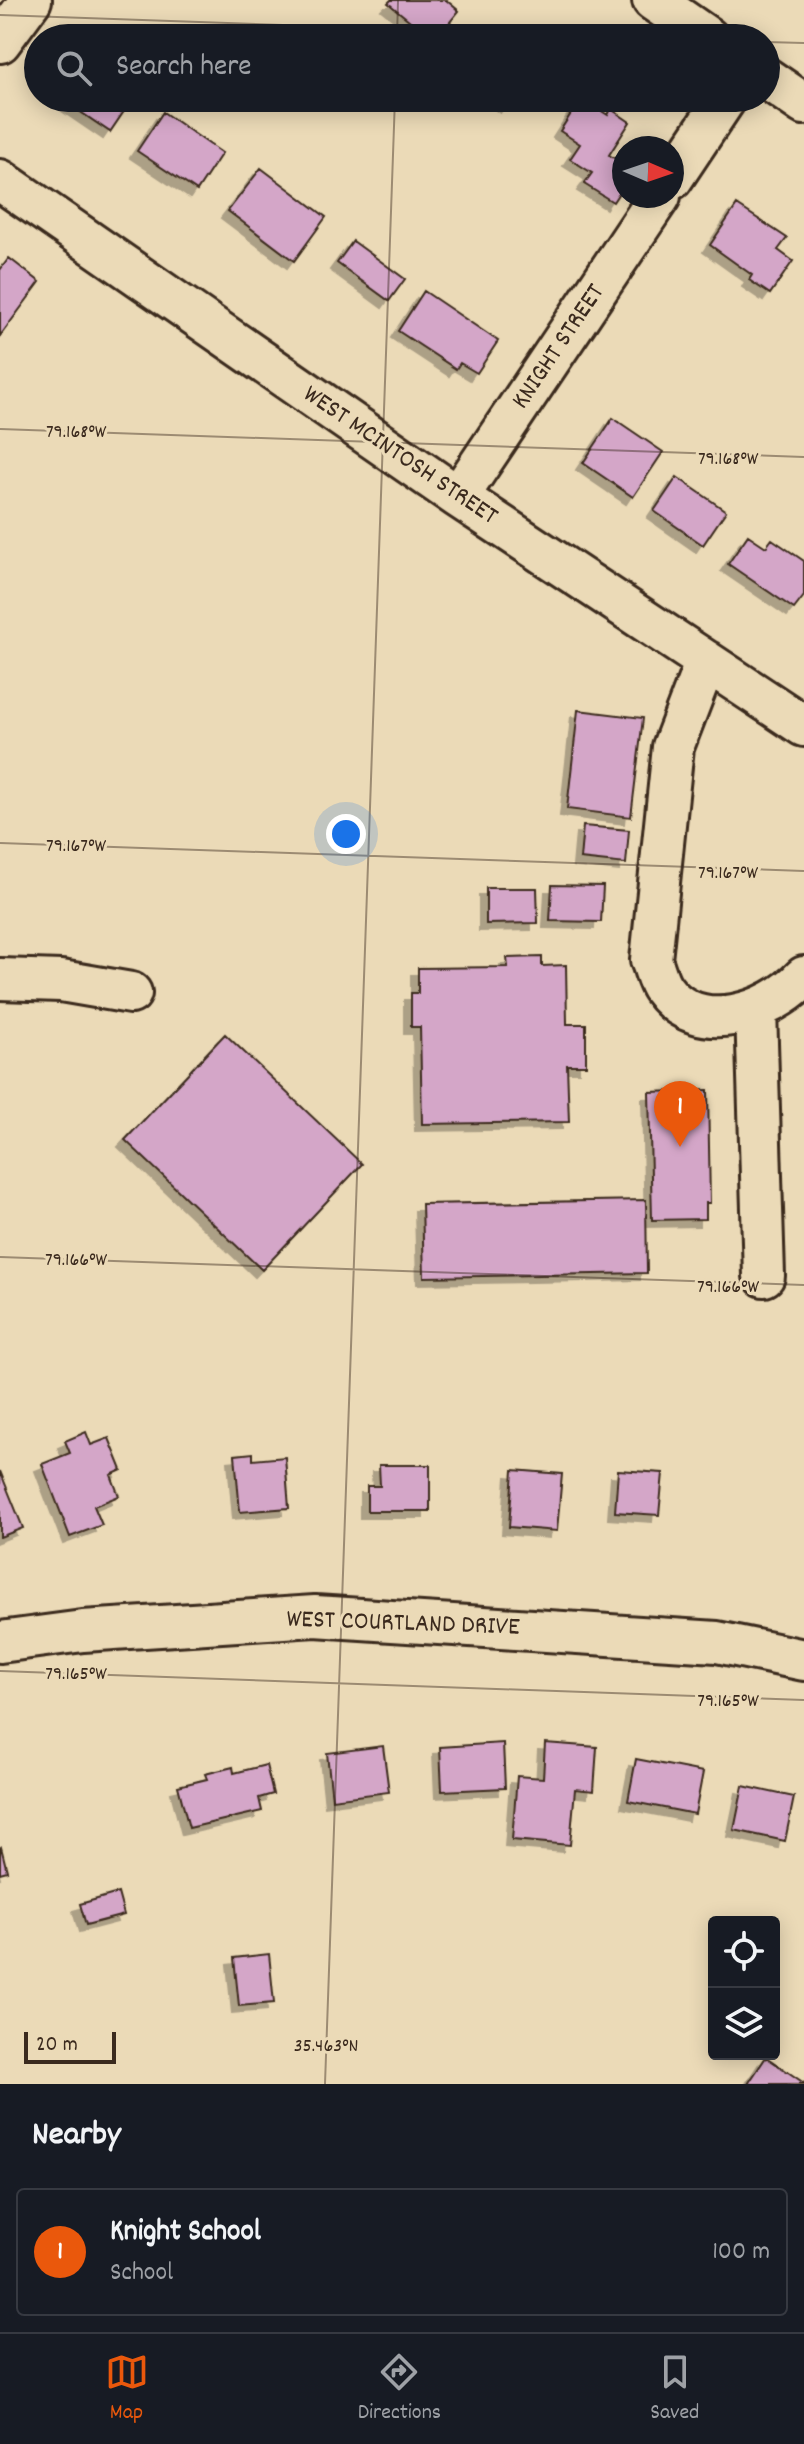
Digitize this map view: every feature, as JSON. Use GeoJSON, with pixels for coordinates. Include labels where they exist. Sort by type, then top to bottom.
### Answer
{"type":"FeatureCollection","features":[{"type":"Feature","properties":{"kind":"street"},"geometry":{"type":"LineString","coordinates":[[0,42],[31,0]]}},
{"type":"Feature","properties":{"kind":"street"},"geometry":{"type":"LineString","coordinates":[[653,0],[688,24]]}},
{"type":"Feature","properties":{"kind":"street"},"geometry":{"type":"LineString","coordinates":[[780,88],[804,104]]}},
{"type":"Feature","properties":{"kind":"street"},"geometry":{"type":"LineString","coordinates":[[684,161],[717,112]]}},
{"type":"Feature","properties":{"kind":"street","name":"WEST MCINTOSH STREET"},"geometry":{"type":"LineString","coordinates":[[0,180],[458,497],[804,726]]}},
{"type":"Feature","properties":{"kind":"street","name":"KNIGHT STREET"},"geometry":{"type":"LineString","coordinates":[[458,497],[652,208]]}},
{"type":"Feature","properties":{"kind":"street"},"geometry":{"type":"LineString","coordinates":[[706,661],[673,747],[651,960],[663,989],[685,1009],[715,1017],[745,1014],[773,1001],[804,977]]}},
{"type":"Feature","properties":{"kind":"street"},"geometry":{"type":"LineString","coordinates":[[0,979],[61,981],[131,993]]}},
{"type":"Feature","properties":{"kind":"street"},"geometry":{"type":"LineString","coordinates":[[756,1009],[764,1276]]}},
{"type":"Feature","properties":{"kind":"street","name":"WEST COURTLAND DRIVE"},"geometry":{"type":"LineString","coordinates":[[0,1642],[83,1631],[315,1616],[717,1642],[804,1660]]}},
{"type":"Feature","properties":{"kind":"building"},"geometry":{"type":"Polygon","coordinates":[[[391,0],[446,0],[459,11],[448,24],[414,24],[388,3],[391,0]]]}},
{"type":"Feature","properties":{"kind":"building"},"geometry":{"type":"Polygon","coordinates":[[[81,112],[124,112],[110,132],[81,112]]]}},
{"type":"Feature","properties":{"kind":"building"},"geometry":{"type":"Polygon","coordinates":[[[163,112],[222,153],[197,191],[137,151],[163,112]]]}},
{"type":"Feature","properties":{"kind":"building"},"geometry":{"type":"Polygon","coordinates":[[[572,112],[603,112],[608,115],[615,112],[630,122],[621,136],[612,136],[609,155],[612,157],[612,201],[584,184],[592,173],[570,159],[580,144],[560,131],[572,112]]]}},
{"type":"Feature","properties":{"kind":"building"},"geometry":{"type":"Polygon","coordinates":[[[261,168],[326,217],[294,261],[228,211],[261,168]]]}},
{"type":"Feature","properties":{"kind":"building"},"geometry":{"type":"Polygon","coordinates":[[[737,205],[787,238],[778,250],[793,261],[770,294],[749,280],[752,275],[710,245],[737,205]]]}},
{"type":"Feature","properties":{"kind":"building"},"geometry":{"type":"Polygon","coordinates":[[[353,241],[405,279],[389,301],[337,263],[353,241]]]}},
{"type":"Feature","properties":{"kind":"building"},"geometry":{"type":"Polygon","coordinates":[[[9,258],[40,282],[0,336],[0,270],[9,258]]]}},
{"type":"Feature","properties":{"kind":"building"},"geometry":{"type":"Polygon","coordinates":[[[424,291],[498,341],[477,373],[460,363],[456,369],[398,331],[424,291]]]}},
{"type":"Feature","properties":{"kind":"building"},"geometry":{"type":"Polygon","coordinates":[[[613,418],[663,452],[633,497],[583,463],[613,418]]]}},
{"type":"Feature","properties":{"kind":"building"},"geometry":{"type":"Polygon","coordinates":[[[677,477],[726,511],[703,545],[654,511],[677,477]]]}},
{"type":"Feature","properties":{"kind":"building"},"geometry":{"type":"Polygon","coordinates":[[[748,535],[766,547],[772,539],[804,561],[804,596],[794,609],[728,564],[748,535]]]}},
{"type":"Feature","properties":{"kind":"building"},"geometry":{"type":"Polygon","coordinates":[[[578,710],[643,718],[631,817],[567,809],[578,710]]]}},
{"type":"Feature","properties":{"kind":"building"},"geometry":{"type":"Polygon","coordinates":[[[583,826],[629,830],[626,864],[580,859],[583,826]]]}},
{"type":"Feature","properties":{"kind":"building"},"geometry":{"type":"Polygon","coordinates":[[[552,885],[603,886],[601,922],[550,921],[552,885]]]}},
{"type":"Feature","properties":{"kind":"building"},"geometry":{"type":"Polygon","coordinates":[[[486,888],[537,888],[538,923],[486,924],[486,888]]]}},
{"type":"Feature","properties":{"kind":"building"},"geometry":{"type":"Polygon","coordinates":[[[542,957],[542,966],[566,965],[567,1024],[586,1024],[586,1065],[567,1065],[569,1122],[422,1124],[420,1027],[411,1027],[411,993],[418,993],[418,968],[508,967],[507,958],[542,957]]]}},
{"type":"Feature","properties":{"kind":"building"},"geometry":{"type":"Polygon","coordinates":[[[225,1034],[362,1164],[262,1270],[125,1140],[225,1034]]]}},
{"type":"Feature","properties":{"kind":"building"},"geometry":{"type":"Polygon","coordinates":[[[708,1090],[710,1203],[706,1203],[706,1219],[652,1220],[649,1092],[708,1090]]]}},
{"type":"Feature","properties":{"kind":"building"},"geometry":{"type":"Polygon","coordinates":[[[646,1200],[647,1273],[424,1277],[422,1204],[646,1200]]]}},
{"type":"Feature","properties":{"kind":"building"},"geometry":{"type":"Polygon","coordinates":[[[86,1432],[91,1445],[109,1438],[122,1470],[111,1475],[119,1496],[94,1506],[102,1525],[70,1537],[42,1464],[70,1453],[65,1441],[86,1432]]]}},
{"type":"Feature","properties":{"kind":"building"},"geometry":{"type":"Polygon","coordinates":[[[253,1453],[253,1460],[285,1457],[289,1508],[240,1512],[235,1455],[253,1453]]]}},
{"type":"Feature","properties":{"kind":"building"},"geometry":{"type":"Polygon","coordinates":[[[379,1465],[430,1465],[430,1511],[367,1511],[367,1486],[380,1486],[379,1465]]]}},
{"type":"Feature","properties":{"kind":"building"},"geometry":{"type":"Polygon","coordinates":[[[513,1470],[562,1474],[557,1531],[509,1527],[513,1470]]]}},
{"type":"Feature","properties":{"kind":"building"},"geometry":{"type":"Polygon","coordinates":[[[618,1470],[663,1473],[659,1515],[615,1512],[618,1470]]]}},
{"type":"Feature","properties":{"kind":"building"},"geometry":{"type":"Polygon","coordinates":[[[0,1471],[23,1528],[0,1537],[0,1471]]]}},
{"type":"Feature","properties":{"kind":"building"},"geometry":{"type":"Polygon","coordinates":[[[503,1743],[505,1788],[442,1791],[440,1747],[503,1743]]]}},
{"type":"Feature","properties":{"kind":"building"},"geometry":{"type":"Polygon","coordinates":[[[545,1743],[597,1747],[594,1791],[575,1789],[570,1845],[512,1840],[517,1776],[543,1778],[545,1743]]]}},
{"type":"Feature","properties":{"kind":"building"},"geometry":{"type":"Polygon","coordinates":[[[383,1746],[389,1792],[332,1799],[327,1753],[383,1746]]]}},
{"type":"Feature","properties":{"kind":"building"},"geometry":{"type":"Polygon","coordinates":[[[636,1759],[703,1772],[695,1814],[628,1801],[636,1759]]]}},
{"type":"Feature","properties":{"kind":"building"},"geometry":{"type":"Polygon","coordinates":[[[266,1765],[273,1794],[259,1798],[262,1811],[189,1828],[178,1786],[207,1779],[205,1774],[233,1767],[234,1773],[266,1765]]]}},
{"type":"Feature","properties":{"kind":"building"},"geometry":{"type":"Polygon","coordinates":[[[743,1786],[794,1797],[785,1841],[734,1830],[743,1786]]]}},
{"type":"Feature","properties":{"kind":"building"},"geometry":{"type":"Polygon","coordinates":[[[0,1848],[7,1871],[0,1873],[0,1848]]]}},
{"type":"Feature","properties":{"kind":"building"},"geometry":{"type":"Polygon","coordinates":[[[118,1893],[124,1915],[86,1925],[80,1904],[118,1893]]]}},
{"type":"Feature","properties":{"kind":"building"},"geometry":{"type":"Polygon","coordinates":[[[269,1954],[274,2003],[239,2006],[234,1958],[269,1954]]]}},
{"type":"Feature","properties":{"kind":"building"},"geometry":{"type":"Polygon","coordinates":[[[764,2060],[770,2060],[804,2083],[804,2084],[748,2084],[764,2060]]]}},
{"type":"Feature","properties":{"kind":"place","name":"Knight School"},"geometry":{"type":"Point","coordinates":[680,1147]}}]}
